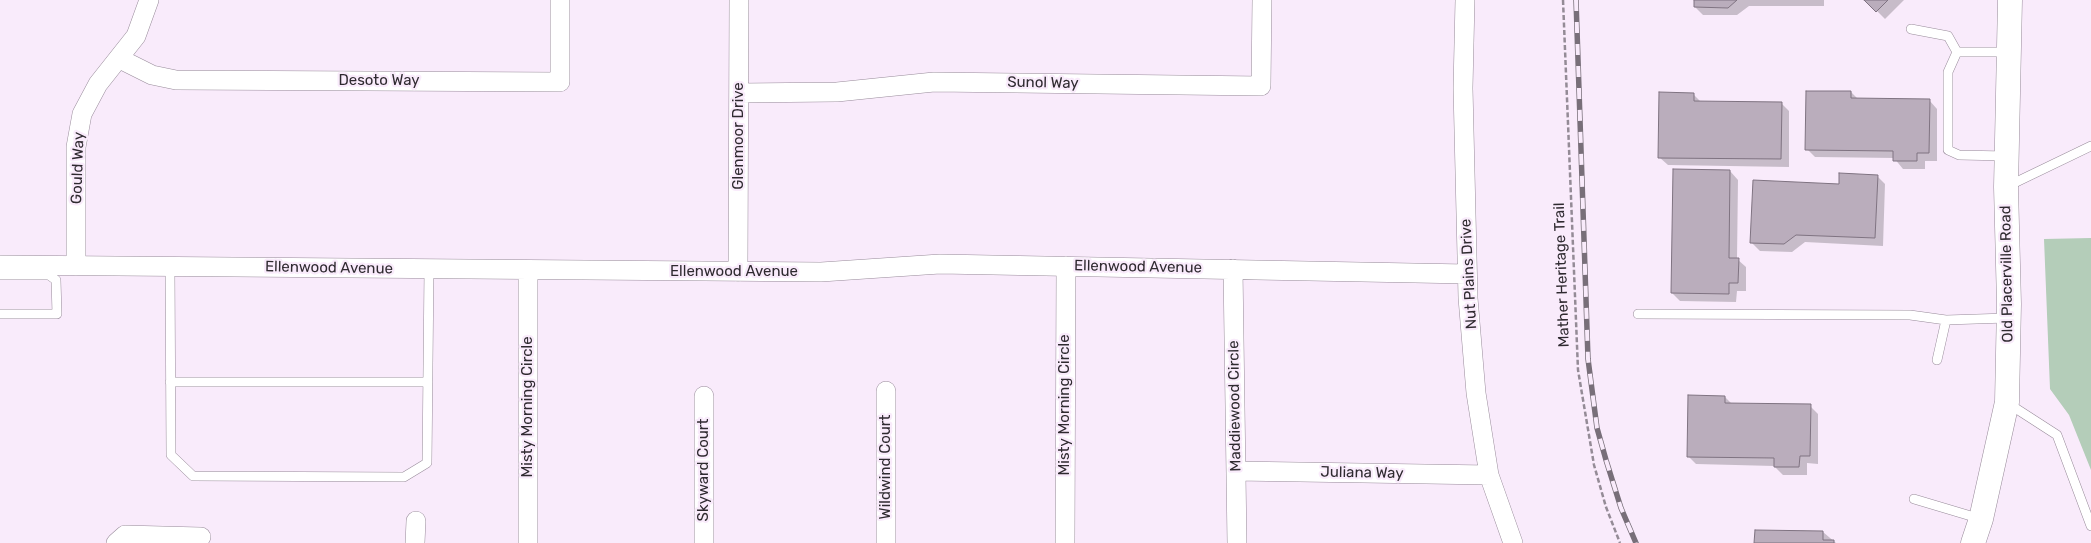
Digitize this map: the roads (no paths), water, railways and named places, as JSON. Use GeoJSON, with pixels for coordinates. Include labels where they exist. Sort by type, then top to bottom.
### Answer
{"type":"FeatureCollection","features":[{"type":"Feature","properties":{"kind":"street","name":"Gould Way"},"geometry":{"type":"LineString","coordinates":[[76,266],[76,147],[82,114],[94,92],[136,36],[149,0]]}},
{"type":"Feature","properties":{"kind":"street","name":"Desoto Way"},"geometry":{"type":"LineString","coordinates":[[120,59],[152,75],[176,80],[560,82],[560,0]]}},
{"type":"Feature","properties":{"kind":"street","name":"Glenmoor Drive"},"geometry":{"type":"LineString","coordinates":[[738,272],[740,0]]}},
{"type":"Feature","properties":{"kind":"street","name":"Sunol Way"},"geometry":{"type":"LineString","coordinates":[[739,93],[837,92],[934,82],[1261,86],[1262,0]]}},
{"type":"Feature","properties":{"kind":"street","name":"Nut Plains Drive"},"geometry":{"type":"LineString","coordinates":[[1464,0],[1463,88],[1467,274],[1476,393],[1489,475],[1513,543]]}},
{"type":"Feature","properties":{"kind":"street","name":"Old Placerville Road"},"geometry":{"type":"LineString","coordinates":[[1973,543],[1981,519],[2007,402],[2009,318],[2006,156],[2010,0]]}},
{"type":"Feature","properties":{"kind":"street","name":"Ellenwood Avenue"},"geometry":{"type":"LineString","coordinates":[[0,265],[820,272],[940,264],[1467,274]]}},
{"type":"Feature","properties":{"kind":"street","name":"Misty Morning Circle"},"geometry":{"type":"LineString","coordinates":[[1065,543],[1066,266]]}},
{"type":"Feature","properties":{"kind":"street","name":"Maddiewood Circle"},"geometry":{"type":"LineString","coordinates":[[1233,269],[1237,543]]}},
{"type":"Feature","properties":{"kind":"street","name":"Misty Morning Circle"},"geometry":{"type":"LineString","coordinates":[[528,270],[528,543]]}},
{"type":"Feature","properties":{"kind":"street","name":"Wildwind Court"},"geometry":{"type":"LineString","coordinates":[[886,391],[886,543]]}},
{"type":"Feature","properties":{"kind":"street","name":"Skyward Court"},"geometry":{"type":"LineString","coordinates":[[704,396],[704,543]]}},
{"type":"Feature","properties":{"kind":"street","name":"Juliana Way"},"geometry":{"type":"LineString","coordinates":[[1236,472],[1489,475]]}},
{"type":"Feature","properties":{"kind":"street"},"geometry":{"type":"LineString","coordinates":[[415,543],[416,520]]}},
{"type":"Feature","properties":{"kind":"street"},"geometry":{"type":"LineString","coordinates":[[116,543],[125,536],[201,537]]}},
{"type":"Feature","properties":{"kind":"lane"},"geometry":{"type":"LineString","coordinates":[[1911,29],[1948,36],[1957,52]]}},
{"type":"Feature","properties":{"kind":"lane"},"geometry":{"type":"LineString","coordinates":[[1957,52],[2009,52]]}},
{"type":"Feature","properties":{"kind":"lane"},"geometry":{"type":"LineString","coordinates":[[1957,52],[1948,72],[1948,150],[1959,155],[2006,156]]}},
{"type":"Feature","properties":{"kind":"lane"},"geometry":{"type":"LineString","coordinates":[[2006,187],[2091,146]]}},
{"type":"Feature","properties":{"kind":"lane"},"geometry":{"type":"LineString","coordinates":[[170,267],[171,455],[193,476],[404,477],[427,463],[429,269]]}},
{"type":"Feature","properties":{"kind":"lane"},"geometry":{"type":"LineString","coordinates":[[0,275],[49,275],[56,280],[57,314],[0,314]]}},
{"type":"Feature","properties":{"kind":"lane"},"geometry":{"type":"LineString","coordinates":[[1638,314],[1910,315],[1946,320],[2009,318]]}},
{"type":"Feature","properties":{"kind":"lane"},"geometry":{"type":"LineString","coordinates":[[1937,360],[1946,320]]}},
{"type":"Feature","properties":{"kind":"lane"},"geometry":{"type":"LineString","coordinates":[[170,382],[428,382]]}},
{"type":"Feature","properties":{"kind":"lane"},"geometry":{"type":"LineString","coordinates":[[2007,402],[2056,435],[2091,526]]}},
{"type":"Feature","properties":{"kind":"lane"},"geometry":{"type":"LineString","coordinates":[[1914,500],[1981,519]]}},
{"type":"Feature","properties":{"kind":"railway"},"geometry":{"type":"LineString","coordinates":[[1576,0],[1588,359],[1597,428],[1621,508],[1636,543]]}}]}
